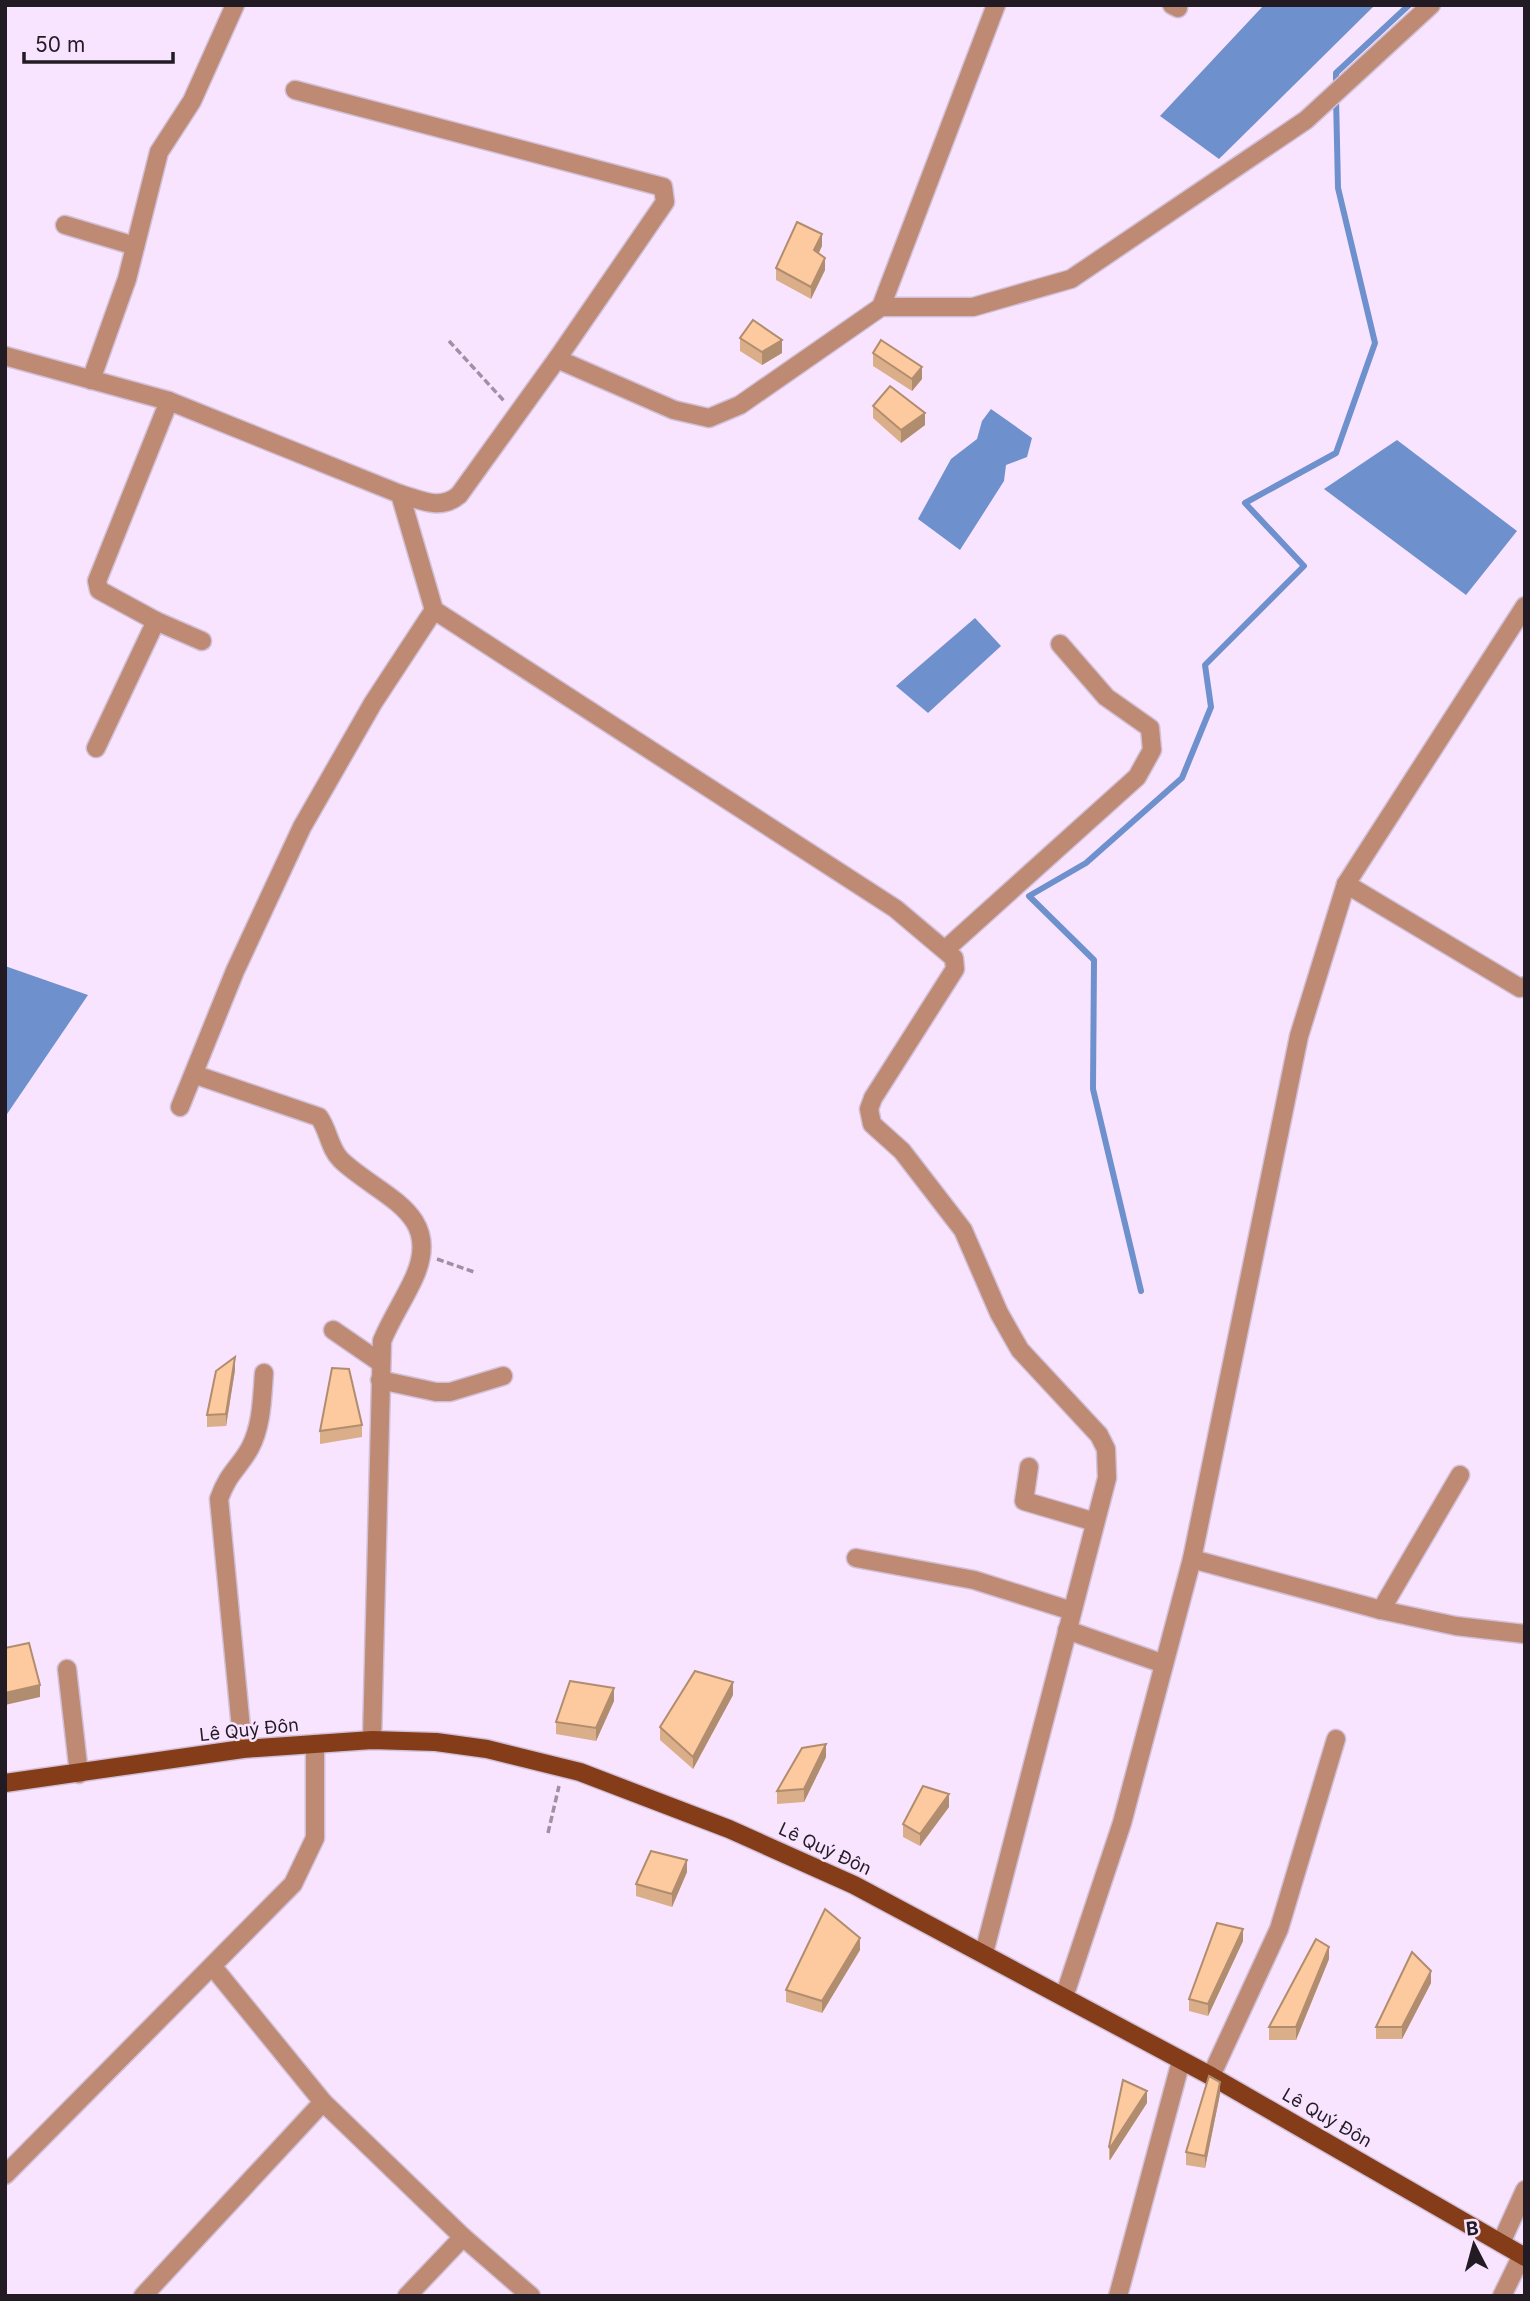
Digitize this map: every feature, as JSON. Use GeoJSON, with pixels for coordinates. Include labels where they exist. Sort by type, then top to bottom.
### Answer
{"type":"FeatureCollection","features":[{"type":"Feature","properties":{"kind":"main road","name":"Lê Quý Đôn"},"geometry":{"type":"LineString","coordinates":[[5,1783],[243,1749],[372,1740],[436,1742],[487,1749],[563,1767],[729,1829],[854,1885],[1211,2076],[1523,2256]]}},
{"type":"Feature","properties":{"kind":"main road"},"geometry":{"type":"LineString","coordinates":[[5,1796],[33,1777]]}},
{"type":"Feature","properties":{"kind":"street"},"geometry":{"type":"LineString","coordinates":[[91,380],[127,279],[159,152],[192,101],[235,5]]}},
{"type":"Feature","properties":{"kind":"street"},"geometry":{"type":"LineString","coordinates":[[557,359],[674,410],[709,418],[740,405],[881,307],[996,5]]}},
{"type":"Feature","properties":{"kind":"street"},"geometry":{"type":"LineString","coordinates":[[881,307],[974,307],[1071,279],[1306,120],[1431,5]]}},
{"type":"Feature","properties":{"kind":"street"},"geometry":{"type":"LineString","coordinates":[[5,356],[169,401],[400,494],[438,505],[450,503],[459,495],[665,202],[663,187],[295,90]]}},
{"type":"Feature","properties":{"kind":"street"},"geometry":{"type":"LineString","coordinates":[[65,225],[135,246]]}},
{"type":"Feature","properties":{"kind":"street"},"geometry":{"type":"LineString","coordinates":[[169,401],[97,581],[99,590],[107,597],[202,641]]}},
{"type":"Feature","properties":{"kind":"street"},"geometry":{"type":"LineString","coordinates":[[400,494],[434,610],[896,909],[954,958],[955,969],[873,1098],[869,1109],[872,1124],[902,1151],[963,1230],[982,1278],[1020,1350],[1099,1435],[1105,1449],[1107,1478],[984,1954]]}},
{"type":"Feature","properties":{"kind":"street"},"geometry":{"type":"LineString","coordinates":[[1064,1997],[1122,1823],[1192,1559],[1299,1036],[1346,884],[1525,606]]}},
{"type":"Feature","properties":{"kind":"street"},"geometry":{"type":"LineString","coordinates":[[180,1107],[196,1074],[235,971],[302,827],[373,703],[434,610]]}},
{"type":"Feature","properties":{"kind":"street"},"geometry":{"type":"LineString","coordinates":[[96,748],[156,621]]}},
{"type":"Feature","properties":{"kind":"street"},"geometry":{"type":"LineString","coordinates":[[946,949],[1137,777],[1152,750],[1150,728],[1106,697],[1060,645]]}},
{"type":"Feature","properties":{"kind":"street"},"geometry":{"type":"LineString","coordinates":[[1346,884],[1520,988],[1525,986]]}},
{"type":"Feature","properties":{"kind":"street"},"geometry":{"type":"LineString","coordinates":[[196,1074],[319,1117],[339,1158],[416,1221],[423,1236],[422,1254],[414,1279],[393,1313],[382,1341],[372,1740]]}},
{"type":"Feature","properties":{"kind":"street"},"geometry":{"type":"LineString","coordinates":[[333,1330],[380,1371],[436,1392],[450,1392],[503,1376]]}},
{"type":"Feature","properties":{"kind":"street"},"geometry":{"type":"LineString","coordinates":[[243,1749],[219,1499],[226,1477],[249,1450],[259,1428],[264,1373]]}},
{"type":"Feature","properties":{"kind":"street"},"geometry":{"type":"LineString","coordinates":[[1029,1467],[1024,1501],[1095,1522]]}},
{"type":"Feature","properties":{"kind":"street"},"geometry":{"type":"LineString","coordinates":[[1381,1609],[1460,1475]]}},
{"type":"Feature","properties":{"kind":"street"},"geometry":{"type":"LineString","coordinates":[[856,1559],[974,1580],[1072,1611]]}},
{"type":"Feature","properties":{"kind":"street"},"geometry":{"type":"LineString","coordinates":[[1192,1559],[1456,1626],[1525,1634]]}},
{"type":"Feature","properties":{"kind":"street"},"geometry":{"type":"LineString","coordinates":[[1067,1630],[1164,1664]]}},
{"type":"Feature","properties":{"kind":"street"},"geometry":{"type":"LineString","coordinates":[[67,1670],[79,1774]]}},
{"type":"Feature","properties":{"kind":"street"},"geometry":{"type":"LineString","coordinates":[[1211,2076],[1279,1929],[1336,1739]]}},
{"type":"Feature","properties":{"kind":"street"},"geometry":{"type":"LineString","coordinates":[[5,2175],[293,1884],[315,1838],[315,1744]]}},
{"type":"Feature","properties":{"kind":"street"},"geometry":{"type":"LineString","coordinates":[[213,1967],[323,2102],[463,2237],[531,2296]]}},
{"type":"Feature","properties":{"kind":"street"},"geometry":{"type":"LineString","coordinates":[[1118,2296],[1181,2060]]}},
{"type":"Feature","properties":{"kind":"street"},"geometry":{"type":"LineString","coordinates":[[143,2296],[323,2102]]}},
{"type":"Feature","properties":{"kind":"street"},"geometry":{"type":"LineString","coordinates":[[1501,2243],[1525,2190]]}},
{"type":"Feature","properties":{"kind":"street"},"geometry":{"type":"LineString","coordinates":[[407,2296],[463,2237]]}},
{"type":"Feature","properties":{"kind":"street"},"geometry":{"type":"LineString","coordinates":[[1502,2296],[1523,2256]]}},
{"type":"Feature","properties":{"kind":"path"},"geometry":{"type":"LineString","coordinates":[[449,341],[516,416]]}},
{"type":"Feature","properties":{"kind":"path"},"geometry":{"type":"LineString","coordinates":[[422,1254],[474,1272]]}},
{"type":"Feature","properties":{"kind":"path"},"geometry":{"type":"LineString","coordinates":[[548,1833],[563,1767]]}},
{"type":"Feature","properties":{"kind":"water"},"geometry":{"type":"Polygon","coordinates":[[[1264,5],[1375,5],[1219,159],[1160,116],[1264,5]]]}},
{"type":"Feature","properties":{"kind":"water"},"geometry":{"type":"Polygon","coordinates":[[[991,409],[1032,438],[1027,457],[1006,465],[1004,481],[960,550],[918,519],[951,459],[977,439],[982,421],[991,409]]]}},
{"type":"Feature","properties":{"kind":"water"},"geometry":{"type":"Polygon","coordinates":[[[1397,440],[1517,531],[1466,595],[1324,489],[1397,440]]]}},
{"type":"Feature","properties":{"kind":"water"},"geometry":{"type":"Polygon","coordinates":[[[975,618],[1001,646],[928,713],[896,686],[975,618]]]}},
{"type":"Feature","properties":{"kind":"water"},"geometry":{"type":"Polygon","coordinates":[[[5,966],[88,995],[5,1117],[5,966]]]}},
{"type":"Feature","properties":{"kind":"building"},"geometry":{"type":"Polygon","coordinates":[[[797,222],[822,234],[814,250],[825,258],[811,287],[776,268],[797,222]]]}},
{"type":"Feature","properties":{"kind":"building"},"geometry":{"type":"Polygon","coordinates":[[[753,320],[782,340],[762,352],[740,338],[753,320]]]}},
{"type":"Feature","properties":{"kind":"building"},"geometry":{"type":"Polygon","coordinates":[[[881,340],[922,367],[912,379],[873,353],[881,340]]]}},
{"type":"Feature","properties":{"kind":"building"},"geometry":{"type":"Polygon","coordinates":[[[890,386],[925,413],[901,430],[873,406],[890,386]]]}},
{"type":"Feature","properties":{"kind":"building"},"geometry":{"type":"Polygon","coordinates":[[[235,1357],[226,1414],[207,1415],[216,1371],[235,1357]]]}},
{"type":"Feature","properties":{"kind":"building"},"geometry":{"type":"Polygon","coordinates":[[[332,1368],[349,1369],[362,1425],[320,1431],[332,1368]]]}},
{"type":"Feature","properties":{"kind":"building"},"geometry":{"type":"Polygon","coordinates":[[[29,1643],[40,1685],[5,1693],[5,1648],[29,1643]]]}},
{"type":"Feature","properties":{"kind":"building"},"geometry":{"type":"Polygon","coordinates":[[[695,1671],[733,1682],[693,1757],[660,1727],[695,1671]]]}},
{"type":"Feature","properties":{"kind":"building"},"geometry":{"type":"Polygon","coordinates":[[[570,1681],[614,1688],[596,1728],[556,1722],[570,1681]]]}},
{"type":"Feature","properties":{"kind":"building"},"geometry":{"type":"Polygon","coordinates":[[[826,1744],[804,1789],[777,1791],[802,1748],[826,1744]]]}},
{"type":"Feature","properties":{"kind":"building"},"geometry":{"type":"Polygon","coordinates":[[[923,1786],[949,1794],[920,1834],[903,1824],[923,1786]]]}},
{"type":"Feature","properties":{"kind":"building"},"geometry":{"type":"Polygon","coordinates":[[[651,1851],[687,1860],[672,1894],[636,1884],[651,1851]]]}},
{"type":"Feature","properties":{"kind":"building"},"geometry":{"type":"Polygon","coordinates":[[[825,1909],[860,1938],[822,2001],[786,1990],[825,1909]]]}},
{"type":"Feature","properties":{"kind":"building"},"geometry":{"type":"Polygon","coordinates":[[[1217,1923],[1243,1929],[1208,2004],[1189,1999],[1217,1923]]]}},
{"type":"Feature","properties":{"kind":"building"},"geometry":{"type":"Polygon","coordinates":[[[1316,1939],[1329,1947],[1296,2027],[1269,2027],[1316,1939]]]}},
{"type":"Feature","properties":{"kind":"building"},"geometry":{"type":"Polygon","coordinates":[[[1412,1952],[1431,1971],[1402,2027],[1376,2027],[1412,1952]]]}},
{"type":"Feature","properties":{"kind":"building"},"geometry":{"type":"Polygon","coordinates":[[[1209,2076],[1220,2082],[1205,2156],[1186,2152],[1209,2076]]]}},
{"type":"Feature","properties":{"kind":"building"},"geometry":{"type":"Polygon","coordinates":[[[1123,2080],[1147,2091],[1110,2148],[1109,2147],[1123,2080]]]}},
{"type":"Feature","properties":{"kind":"waterway"},"geometry":{"type":"LineString","coordinates":[[1336,87],[1336,73],[1409,5]]}},
{"type":"Feature","properties":{"kind":"waterway"},"geometry":{"type":"LineString","coordinates":[[1141,1291],[1093,1089],[1094,960],[1029,896],[1086,863],[1182,778],[1211,707],[1205,665],[1304,566],[1245,503],[1336,453],[1375,343],[1338,188],[1336,97]]}}]}
